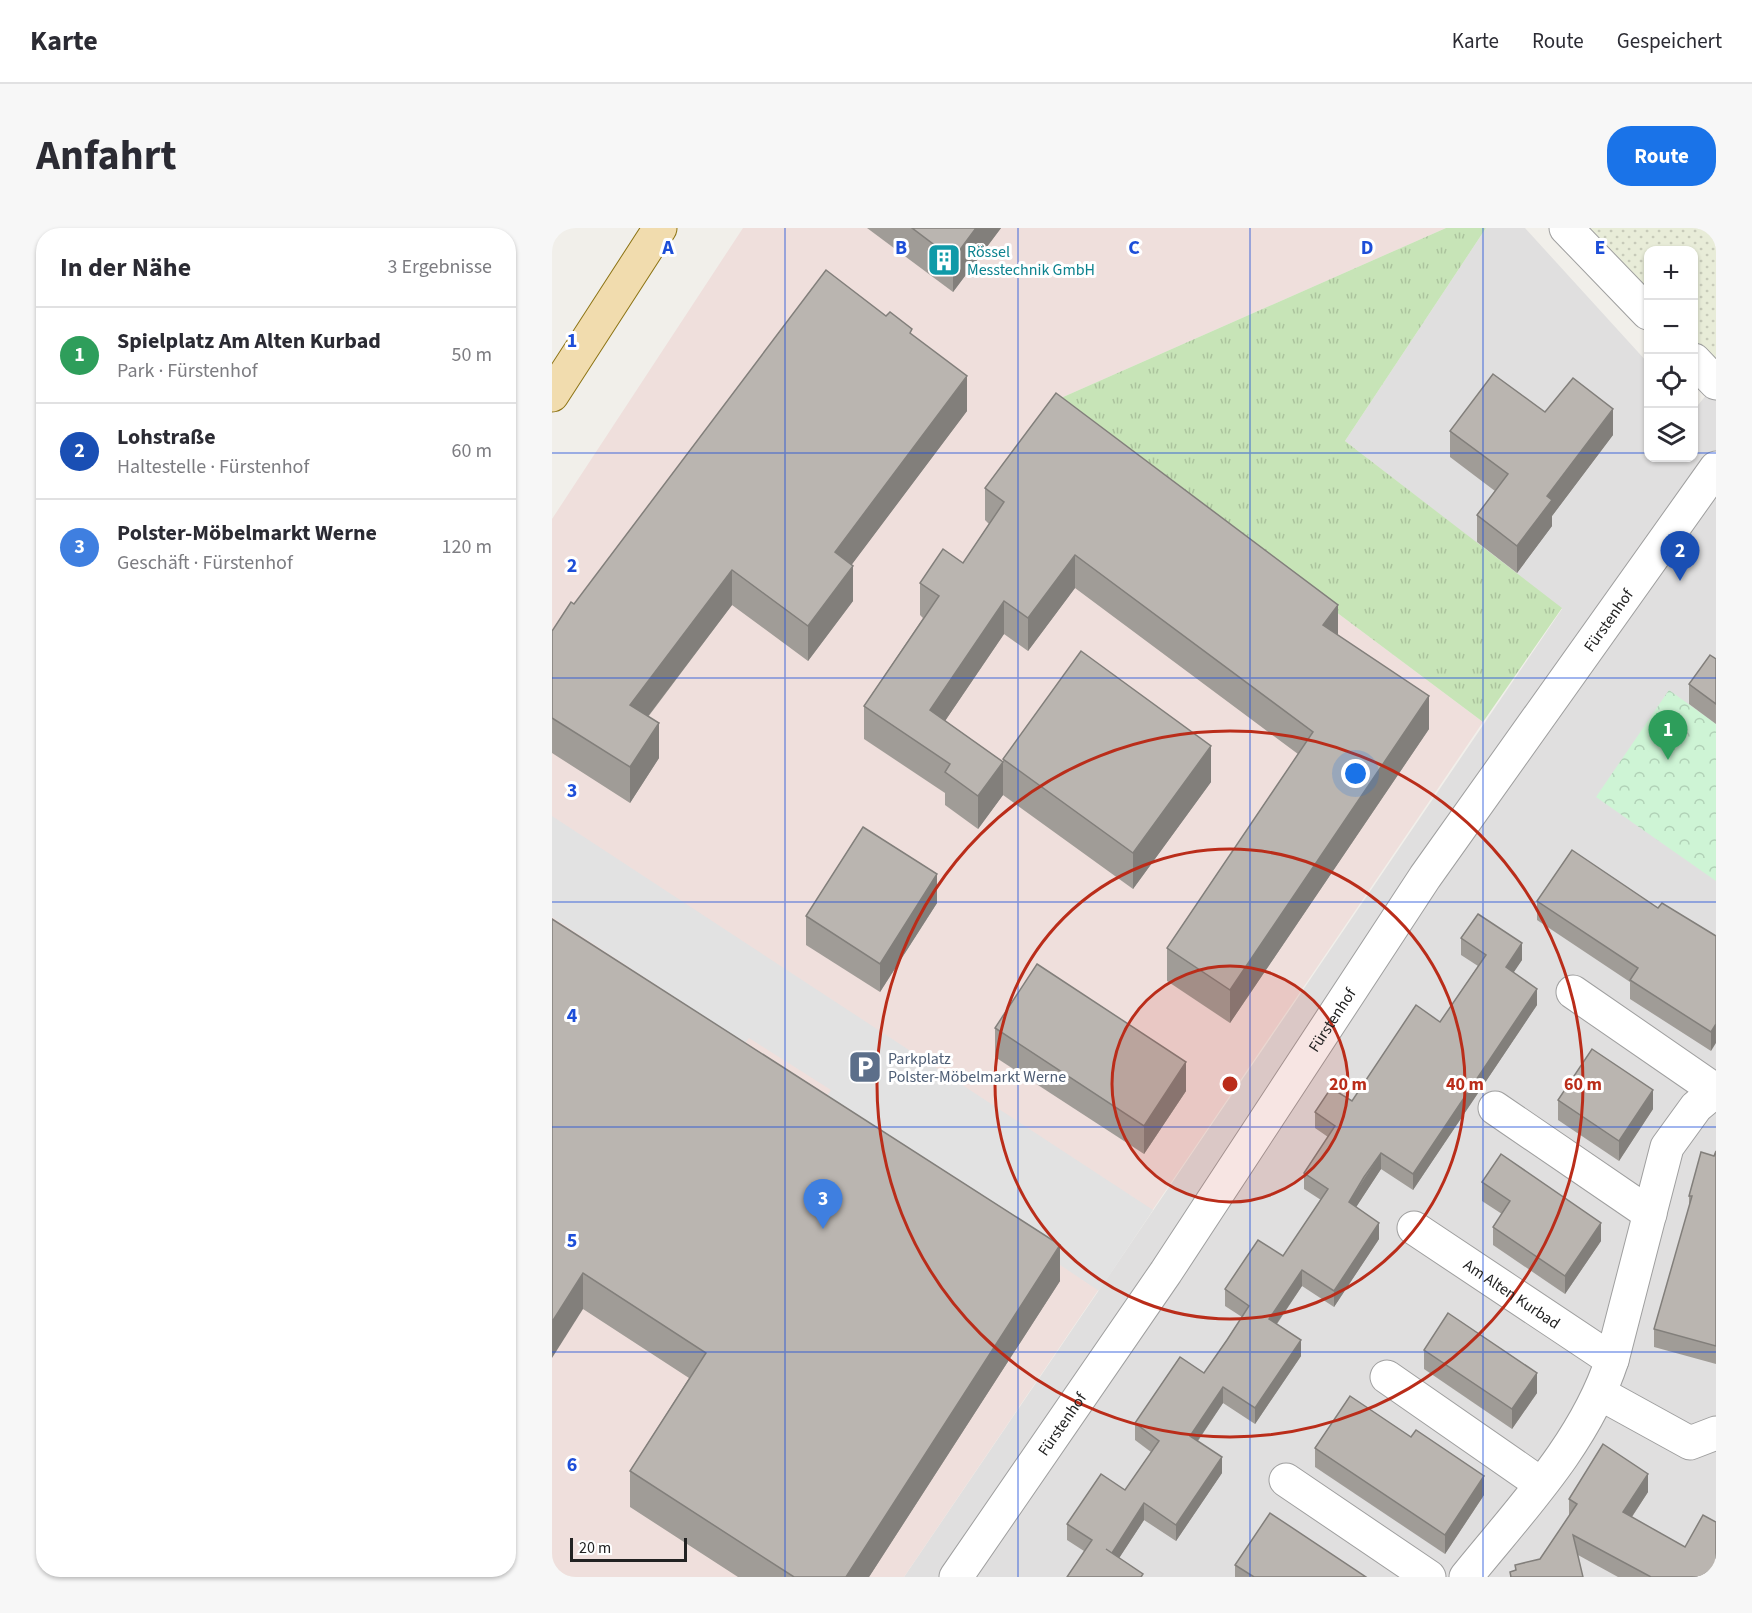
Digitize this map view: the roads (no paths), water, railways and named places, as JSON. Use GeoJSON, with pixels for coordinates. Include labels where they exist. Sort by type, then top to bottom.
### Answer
{"type":"FeatureCollection","features":[{"type":"Feature","properties":{"kind":"main road"},"geometry":{"type":"LineString","coordinates":[[552,395],[660,228]]}},
{"type":"Feature","properties":{"kind":"street"},"geometry":{"type":"LineString","coordinates":[[1566,228],[1644,309]]}},
{"type":"Feature","properties":{"kind":"street"},"geometry":{"type":"LineString","coordinates":[[1698,364],[1716,383]]}},
{"type":"Feature","properties":{"kind":"street","name":"Fürstenhof"},"geometry":{"type":"LineString","coordinates":[[956,1577],[1166,1272],[1425,877],[1716,468]]}},
{"type":"Feature","properties":{"kind":"street"},"geometry":{"type":"LineString","coordinates":[[1466,1577],[1578,1434],[1601,1394],[1612,1360],[1667,1148],[1696,1107],[1715,1090],[1573,992]]}},
{"type":"Feature","properties":{"kind":"street"},"geometry":{"type":"LineString","coordinates":[[1495,1108],[1650,1214]]}},
{"type":"Feature","properties":{"kind":"street","name":"Am Alten Kurbad"},"geometry":{"type":"LineString","coordinates":[[1414,1228],[1612,1360]]}},
{"type":"Feature","properties":{"kind":"street"},"geometry":{"type":"LineString","coordinates":[[1387,1377],[1541,1484]]}},
{"type":"Feature","properties":{"kind":"street"},"geometry":{"type":"LineString","coordinates":[[1601,1394],[1690,1443],[1716,1433]]}},
{"type":"Feature","properties":{"kind":"street"},"geometry":{"type":"LineString","coordinates":[[1286,1480],[1429,1577]]}},
{"type":"Feature","properties":{"kind":"place","name":"Rössel Messtechnik GmbH"},"geometry":{"type":"Point","coordinates":[944,260]}},
{"type":"Feature","properties":{"kind":"place","name":"Lohstraße"},"geometry":{"type":"Point","coordinates":[1680,581]}},
{"type":"Feature","properties":{"kind":"place","name":"Spielplatz Am Alten Kurbad"},"geometry":{"type":"Point","coordinates":[1668,760]}},
{"type":"Feature","properties":{"kind":"place","name":"Parkplatz Polster-Möbelmarkt Werne"},"geometry":{"type":"Point","coordinates":[865,1067]}},
{"type":"Feature","properties":{"kind":"place","name":"Polster-Möbelmarkt Werne"},"geometry":{"type":"Point","coordinates":[823,1229]}}]}
